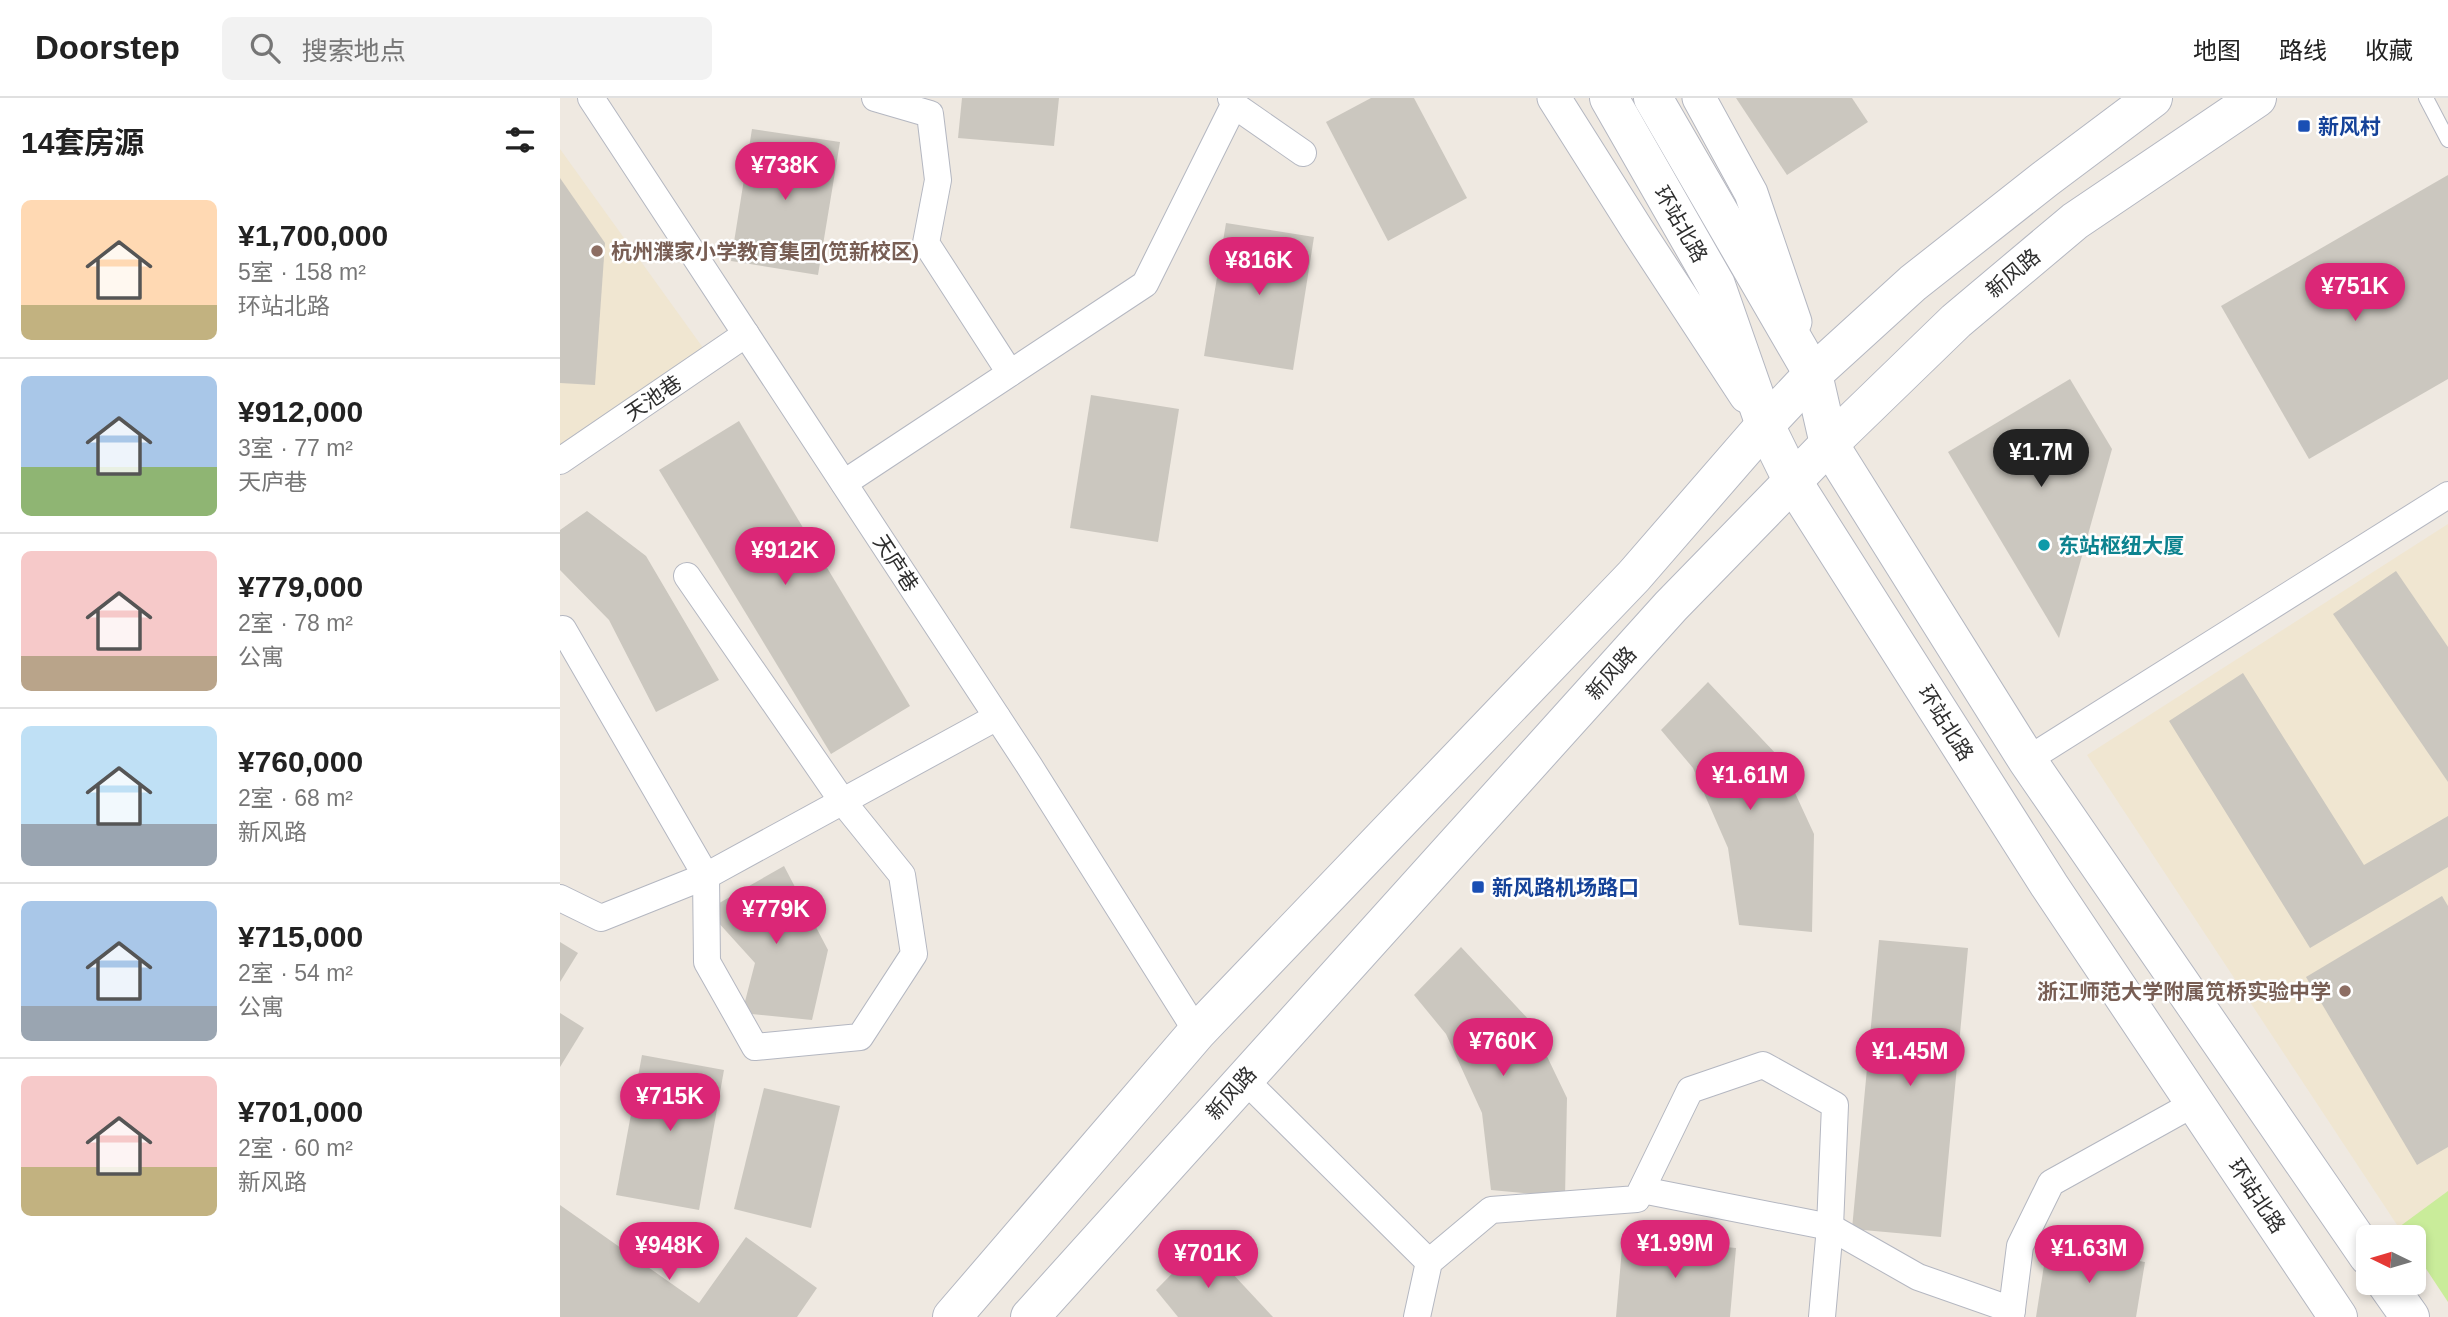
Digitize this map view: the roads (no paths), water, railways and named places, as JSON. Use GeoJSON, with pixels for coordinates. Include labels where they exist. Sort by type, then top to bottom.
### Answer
{"type":"FeatureCollection","features":[{"type":"Feature","properties":{"kind":"main road","name":"环站北路"},"geometry":{"type":"LineString","coordinates":[[1609,98],[1716,285],[1765,425],[1793,482],[2049,886],[2338,1317]]}},
{"type":"Feature","properties":{"kind":"main road","name":"环站北路"},"geometry":{"type":"LineString","coordinates":[[1653,98],[1813,374],[1829,444],[2027,760],[2356,1239]]}},
{"type":"Feature","properties":{"kind":"main road"},"geometry":{"type":"LineString","coordinates":[[952,1317],[1197,1032],[1634,576],[1765,425],[1813,374],[1913,283],[2153,98]]}},
{"type":"Feature","properties":{"kind":"main road","name":"新风路"},"geometry":{"type":"LineString","coordinates":[[1030,1317],[1671,606],[1829,444],[1956,321],[2075,221],[2257,98]]}},
{"type":"Feature","properties":{"kind":"main road"},"geometry":{"type":"LineString","coordinates":[[2394,1295],[2410,1317]]}},
{"type":"Feature","properties":{"kind":"street","name":"天庐巷"},"geometry":{"type":"LineString","coordinates":[[590,98],[997,717],[1197,1032]]}},
{"type":"Feature","properties":{"kind":"street"},"geometry":{"type":"LineString","coordinates":[[875,98],[930,106],[938,180],[926,243],[1010,373]]}},
{"type":"Feature","properties":{"kind":"street"},"geometry":{"type":"LineString","coordinates":[[1554,98],[1765,425]]}},
{"type":"Feature","properties":{"kind":"street"},"geometry":{"type":"LineString","coordinates":[[1699,98],[1751,193],[1813,374]]}},
{"type":"Feature","properties":{"kind":"street"},"geometry":{"type":"LineString","coordinates":[[844,483],[1145,284],[1233,102],[1303,153]]}},
{"type":"Feature","properties":{"kind":"street","name":"天池巷"},"geometry":{"type":"LineString","coordinates":[[560,461],[746,334]]}},
{"type":"Feature","properties":{"kind":"street"},"geometry":{"type":"LineString","coordinates":[[2027,760],[2448,495]]}},
{"type":"Feature","properties":{"kind":"street"},"geometry":{"type":"LineString","coordinates":[[563,629],[706,877],[707,962],[755,1047],[860,1037],[914,954],[902,875],[843,802],[687,576]]}},
{"type":"Feature","properties":{"kind":"street"},"geometry":{"type":"LineString","coordinates":[[560,898],[601,918],[706,877],[997,717]]}},
{"type":"Feature","properties":{"kind":"street"},"geometry":{"type":"LineString","coordinates":[[1417,1317],[1429,1262],[1491,1210],[1637,1199],[1690,1090],[1763,1065],[1835,1105],[1830,1227],[1822,1317]]}},
{"type":"Feature","properties":{"kind":"street"},"geometry":{"type":"LineString","coordinates":[[1244,1079],[1429,1262]]}},
{"type":"Feature","properties":{"kind":"street"},"geometry":{"type":"LineString","coordinates":[[1642,1191],[1830,1227],[1918,1277],[2011,1314],[2020,1246],[2051,1183],[2195,1103]]}},
{"type":"Feature","properties":{"kind":"lane"},"geometry":{"type":"LineString","coordinates":[[2426,98],[2448,140]]}},
{"type":"Feature","properties":{"kind":"place","name":"新风村"},"geometry":{"type":"Point","coordinates":[2304,126]}},
{"type":"Feature","properties":{"kind":"place","name":"杭州濮家小学教育集团(笕新校区)"},"geometry":{"type":"Point","coordinates":[597,251]}},
{"type":"Feature","properties":{"kind":"place","name":"东站枢纽大厦"},"geometry":{"type":"Point","coordinates":[2044,545]}},
{"type":"Feature","properties":{"kind":"place","name":"新风路机场路口"},"geometry":{"type":"Point","coordinates":[1478,887]}},
{"type":"Feature","properties":{"kind":"place","name":"浙江师范大学附属笕桥实验中学"},"geometry":{"type":"Point","coordinates":[2345,991]}}]}
